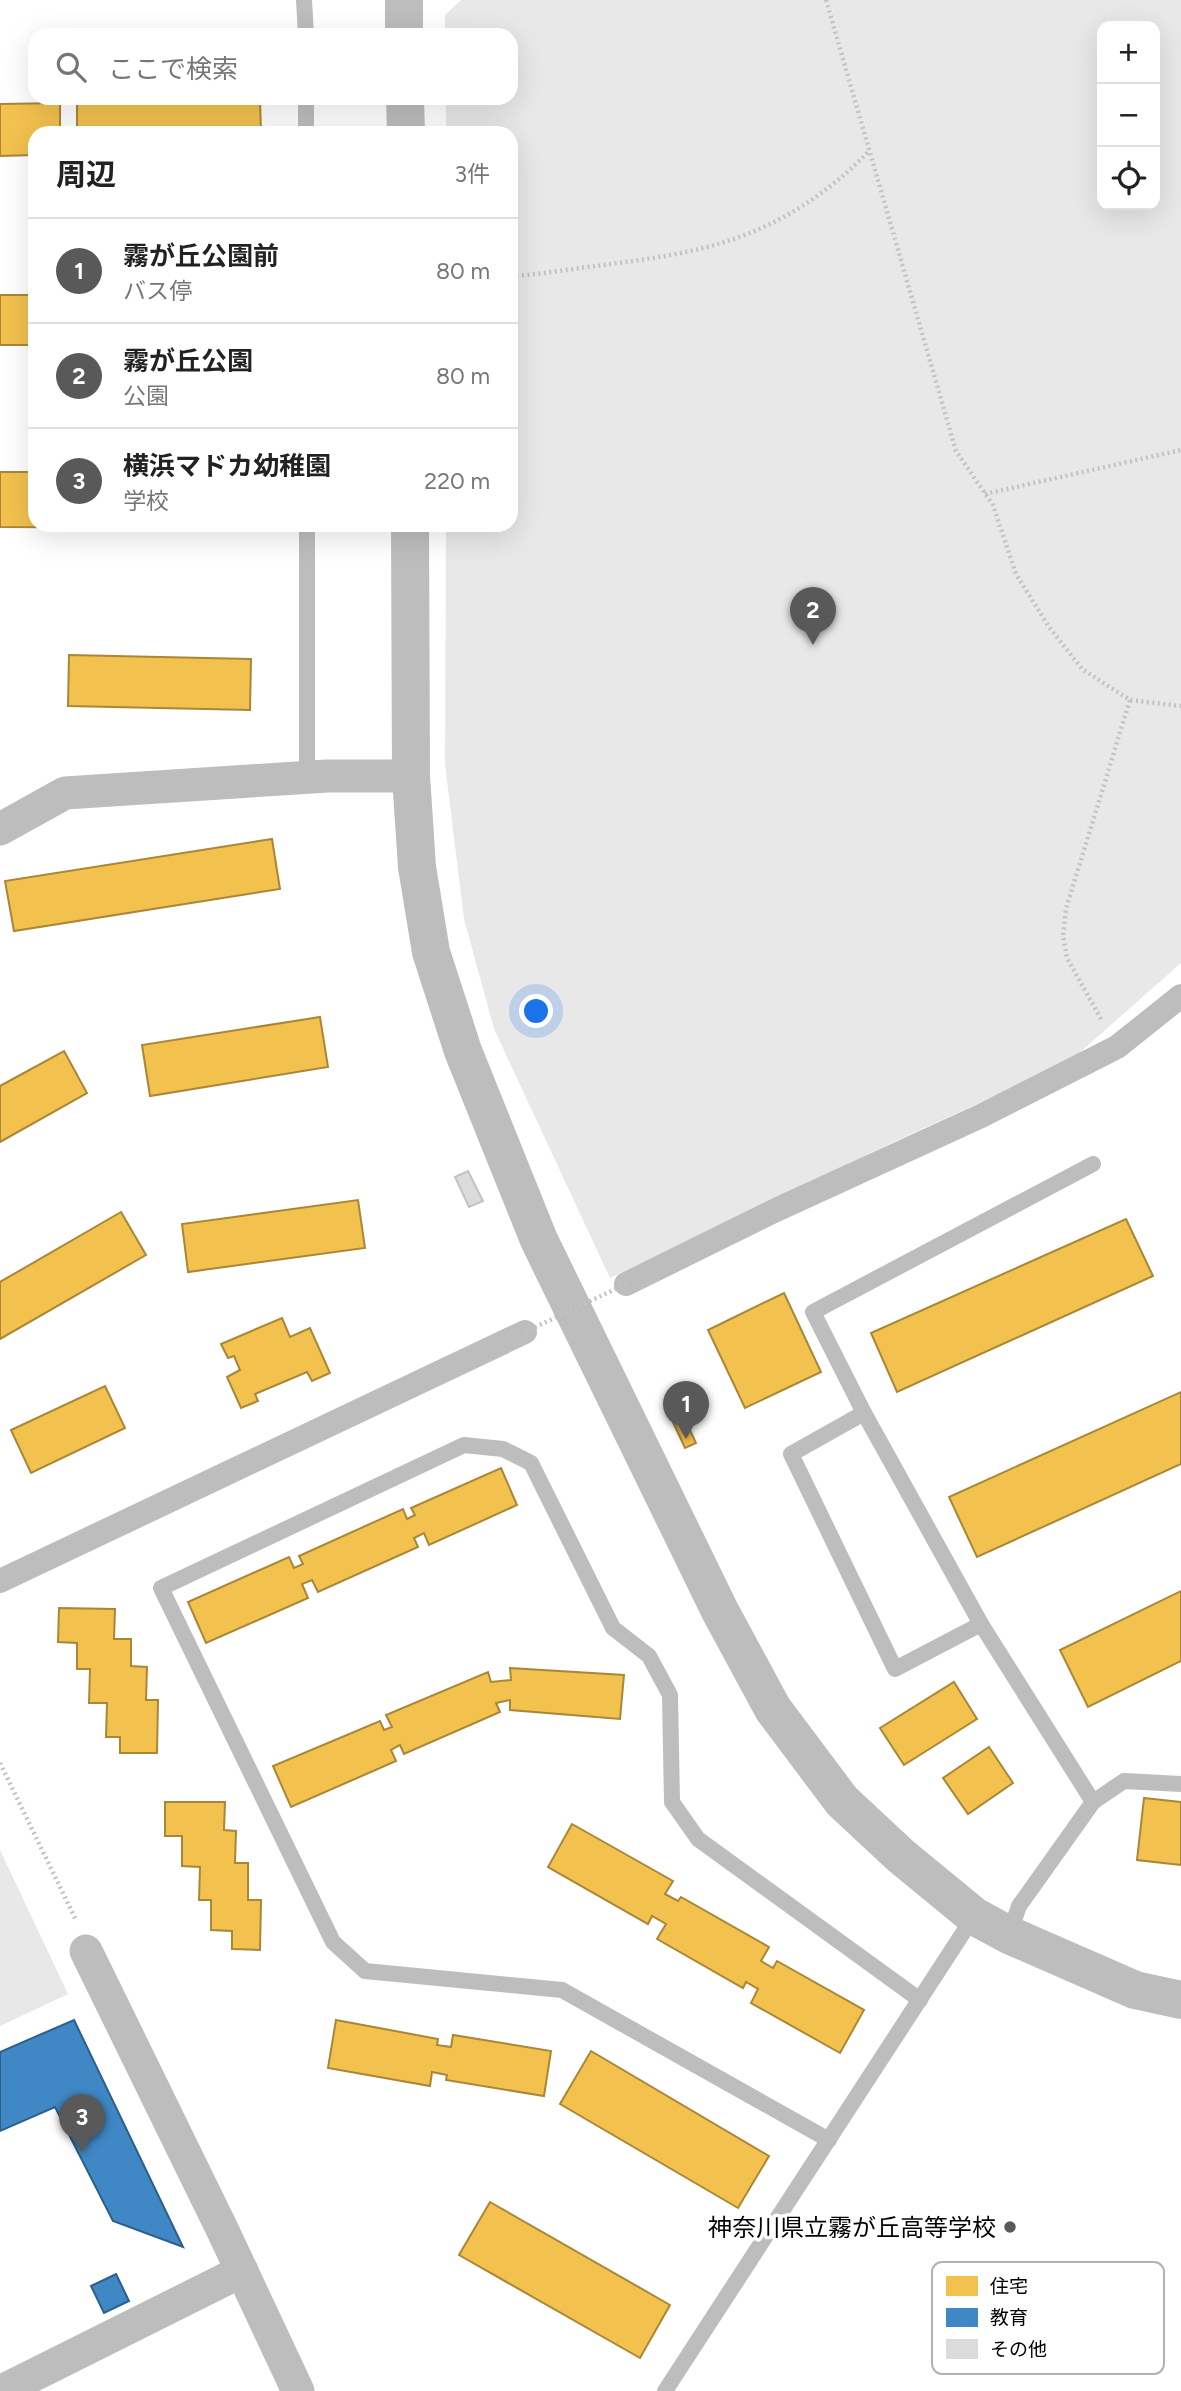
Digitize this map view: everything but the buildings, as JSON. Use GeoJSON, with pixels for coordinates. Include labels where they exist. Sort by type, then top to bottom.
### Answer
{"type":"FeatureCollection","features":[{"type":"Feature","properties":{"kind":"street"},"geometry":{"type":"LineString","coordinates":[[404,0],[404,28]]}},
{"type":"Feature","properties":{"kind":"street"},"geometry":{"type":"LineString","coordinates":[[405,105],[406,126]]}},
{"type":"Feature","properties":{"kind":"street"},"geometry":{"type":"LineString","coordinates":[[410,532],[411,776],[417,867],[431,952],[463,1051],[539,1240],[720,1611],[774,1709],[842,1801],[901,1856],[974,1916],[1009,1935],[1135,1990],[1181,2000]]}},
{"type":"Feature","properties":{"kind":"street"},"geometry":{"type":"LineString","coordinates":[[0,829],[65,793],[327,776],[411,776]]}},
{"type":"Feature","properties":{"kind":"street"},"geometry":{"type":"LineString","coordinates":[[626,1284],[776,1210],[981,1116],[1117,1048],[1181,996]]}},
{"type":"Feature","properties":{"kind":"street"},"geometry":{"type":"LineString","coordinates":[[0,1581],[525,1332]]}},
{"type":"Feature","properties":{"kind":"street"},"geometry":{"type":"LineString","coordinates":[[86,1951],[298,2391]]}},
{"type":"Feature","properties":{"kind":"street"},"geometry":{"type":"LineString","coordinates":[[2,2391],[242,2271]]}},
{"type":"Feature","properties":{"kind":"lane"},"geometry":{"type":"LineString","coordinates":[[304,0],[306,28]]}},
{"type":"Feature","properties":{"kind":"lane"},"geometry":{"type":"LineString","coordinates":[[306,105],[306,126]]}},
{"type":"Feature","properties":{"kind":"lane"},"geometry":{"type":"LineString","coordinates":[[307,532],[307,779]]}},
{"type":"Feature","properties":{"kind":"lane"},"geometry":{"type":"LineString","coordinates":[[1093,1164],[813,1312],[864,1413],[981,1624],[1093,1802]]}},
{"type":"Feature","properties":{"kind":"lane"},"geometry":{"type":"LineString","coordinates":[[864,1413],[791,1454],[895,1669],[981,1624]]}},
{"type":"Feature","properties":{"kind":"lane"},"geometry":{"type":"LineString","coordinates":[[829,2140],[562,1990],[365,1971],[333,1942],[161,1588],[464,1445],[503,1449],[531,1463],[612,1628],[649,1656],[670,1695],[672,1802],[698,1839],[920,2000]]}},
{"type":"Feature","properties":{"kind":"lane"},"geometry":{"type":"LineString","coordinates":[[1009,1935],[1019,1906],[1093,1802],[1124,1781],[1181,1784]]}},
{"type":"Feature","properties":{"kind":"lane"},"geometry":{"type":"LineString","coordinates":[[665,2391],[974,1916]]}},
{"type":"Feature","properties":{"kind":"path"},"geometry":{"type":"LineString","coordinates":[[826,0],[956,451],[993,505],[1016,574],[1049,627],[1082,669],[1130,700],[1181,706]]}},
{"type":"Feature","properties":{"kind":"path"},"geometry":{"type":"LineString","coordinates":[[518,275],[622,262],[702,248],[757,230],[811,200],[850,171],[870,150]]}},
{"type":"Feature","properties":{"kind":"path"},"geometry":{"type":"LineString","coordinates":[[985,494],[1181,450]]}},
{"type":"Feature","properties":{"kind":"path"},"geometry":{"type":"LineString","coordinates":[[1117,1048],[1067,958],[1063,936],[1066,909],[1130,700]]}},
{"type":"Feature","properties":{"kind":"path"},"geometry":{"type":"LineString","coordinates":[[525,1332],[626,1284]]}},
{"type":"Feature","properties":{"kind":"path"},"geometry":{"type":"LineString","coordinates":[[0,1763],[75,1917],[86,1951]]}},
{"type":"Feature","properties":{"kind":"shaded area"},"geometry":{"type":"Polygon","coordinates":[[[461,0],[1181,0],[1181,963],[1069,1062],[898,1140],[610,1278],[494,1029],[464,919],[445,764],[446,532],[518,532],[518,126],[446,126],[446,105],[518,105],[518,28],[445,28],[445,15],[461,0]]]}},
{"type":"Feature","properties":{"kind":"shaded area"},"geometry":{"type":"Polygon","coordinates":[[[0,1850],[68,1994],[0,2026],[0,1850]]]}},
{"type":"Feature","properties":{"kind":"place","name":"霧が丘公園"},"geometry":{"type":"Point","coordinates":[813,645]}},
{"type":"Feature","properties":{"kind":"place","name":"霧が丘公園前"},"geometry":{"type":"Point","coordinates":[686,1439]}},
{"type":"Feature","properties":{"kind":"place","name":"横浜マドカ幼稚園"},"geometry":{"type":"Point","coordinates":[82,2152]}},
{"type":"Feature","properties":{"kind":"place","name":"神奈川県立霧が丘高等学校"},"geometry":{"type":"Point","coordinates":[1010,2227]}}]}
